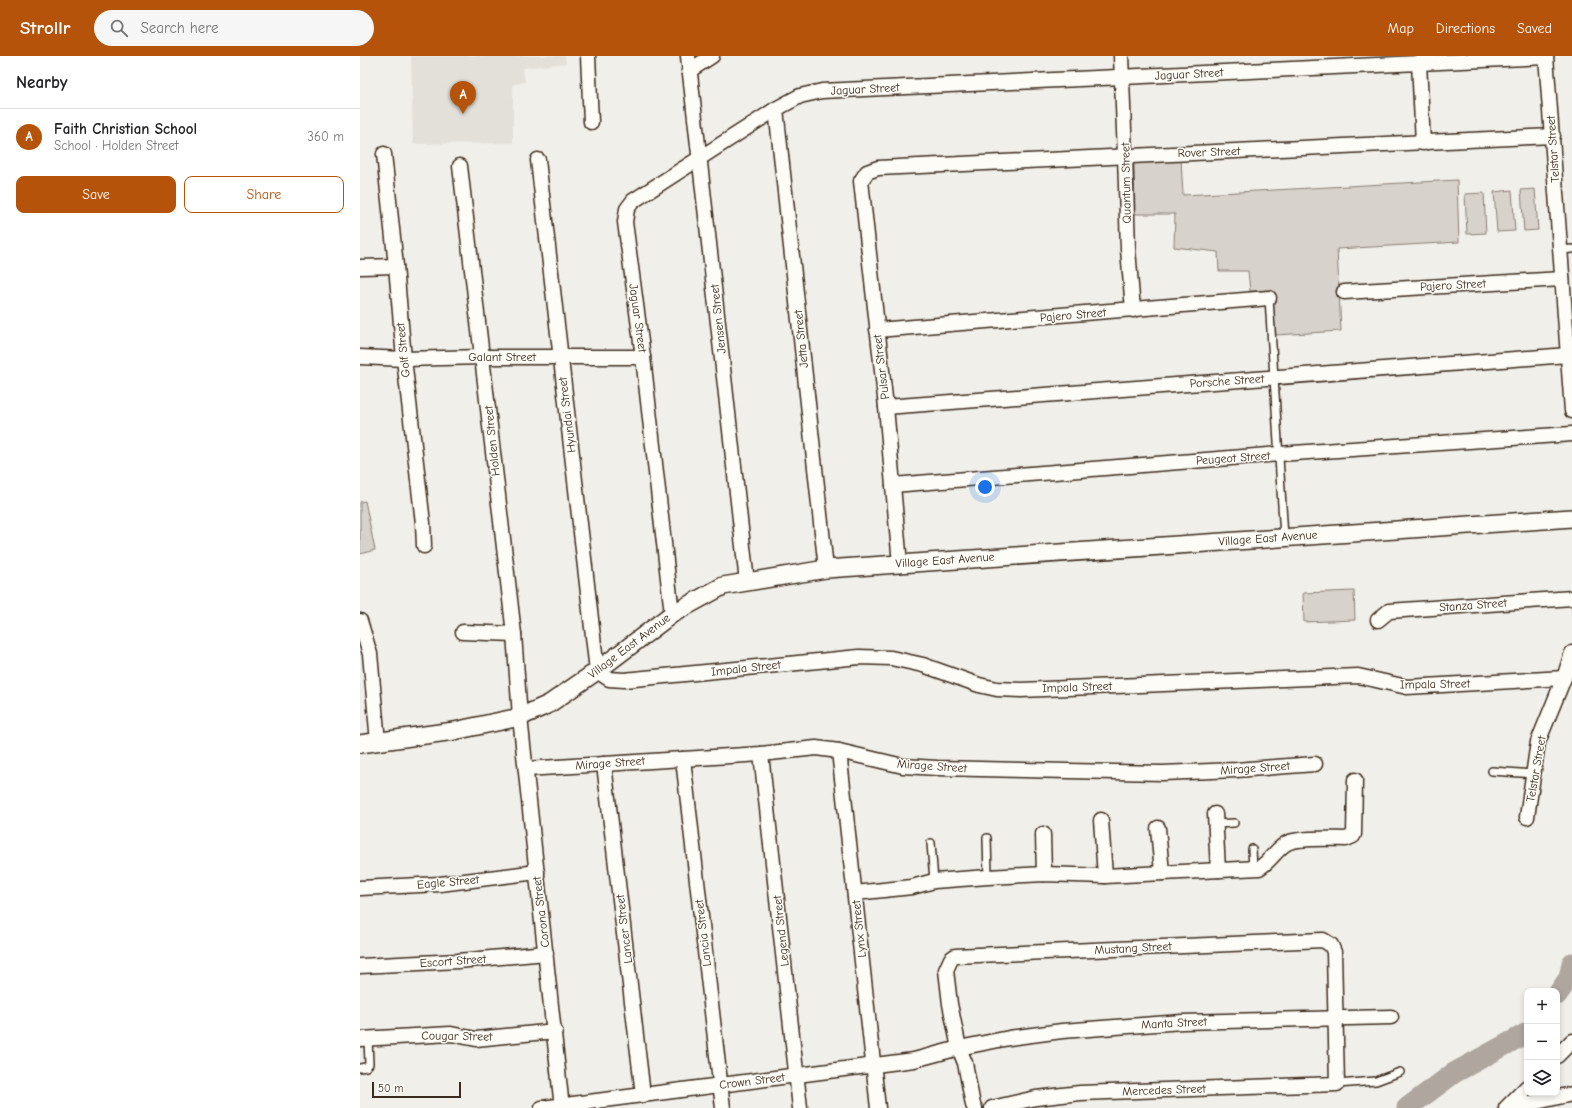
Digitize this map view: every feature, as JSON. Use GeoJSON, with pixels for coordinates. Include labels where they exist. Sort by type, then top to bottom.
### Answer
{"type":"FeatureCollection","features":[{"type":"Feature","properties":{"kind":"street"},"geometry":{"type":"LineString","coordinates":[[588,56],[591,122]]}},
{"type":"Feature","properties":{"kind":"street","name":"Jensen Street"},"geometry":{"type":"LineString","coordinates":[[688,56],[747,582]]}},
{"type":"Feature","properties":{"kind":"street"},"geometry":{"type":"LineString","coordinates":[[689,71],[712,56]]}},
{"type":"Feature","properties":{"kind":"street","name":"Quantum Street"},"geometry":{"type":"LineString","coordinates":[[1121,56],[1126,155],[1128,249],[1133,310]]}},
{"type":"Feature","properties":{"kind":"street","name":"Jaguar Street"},"geometry":{"type":"LineString","coordinates":[[672,614],[643,357],[625,222],[627,209],[633,201],[776,109],[800,96],[822,91],[1546,57]]}},
{"type":"Feature","properties":{"kind":"street","name":"Telstar Street"},"geometry":{"type":"LineString","coordinates":[[1546,57],[1566,250],[1562,279],[1572,410]]}},
{"type":"Feature","properties":{"kind":"street"},"geometry":{"type":"LineString","coordinates":[[1419,63],[1422,143]]}},
{"type":"Feature","properties":{"kind":"street","name":"Jetta Street"},"geometry":{"type":"LineString","coordinates":[[776,109],[826,569]]}},
{"type":"Feature","properties":{"kind":"street","name":"Rover Street"},"geometry":{"type":"LineString","coordinates":[[867,172],[878,168],[1126,155],[1553,136]]}},
{"type":"Feature","properties":{"kind":"street","name":"Golf Street"},"geometry":{"type":"LineString","coordinates":[[384,154],[404,359],[423,523],[424,546]]}},
{"type":"Feature","properties":{"kind":"street","name":"Hyundai Street"},"geometry":{"type":"LineString","coordinates":[[538,160],[597,671]]}},
{"type":"Feature","properties":{"kind":"street","name":"Holden Street"},"geometry":{"type":"LineString","coordinates":[[460,166],[514,634],[520,717]]}},
{"type":"Feature","properties":{"kind":"street","name":"Pulsar Street"},"geometry":{"type":"LineString","coordinates":[[867,172],[861,181],[886,407],[900,564]]}},
{"type":"Feature","properties":{"kind":"street"},"geometry":{"type":"LineString","coordinates":[[360,267],[396,266]]}},
{"type":"Feature","properties":{"kind":"street","name":"Pajero Street"},"geometry":{"type":"LineString","coordinates":[[1344,292],[1562,279]]}},
{"type":"Feature","properties":{"kind":"street","name":"Pajero Street"},"geometry":{"type":"LineString","coordinates":[[877,330],[1269,298]]}},
{"type":"Feature","properties":{"kind":"street","name":"Porsche Street"},"geometry":{"type":"LineString","coordinates":[[886,407],[1568,355]]}},
{"type":"Feature","properties":{"kind":"street","name":"Galant Street"},"geometry":{"type":"LineString","coordinates":[[360,357],[404,359],[482,357],[643,357]]}},
{"type":"Feature","properties":{"kind":"street","name":"Peugeot Street"},"geometry":{"type":"LineString","coordinates":[[893,485],[1279,454],[1572,434]]}},
{"type":"Feature","properties":{"kind":"street","name":"Village East Avenue"},"geometry":{"type":"LineString","coordinates":[[360,744],[454,731],[520,717],[549,704],[597,671],[672,614],[723,586],[826,569],[1572,518]]}},
{"type":"Feature","properties":{"kind":"street","name":"Stanza Street"},"geometry":{"type":"LineString","coordinates":[[1378,620],[1389,611],[1572,598]]}},
{"type":"Feature","properties":{"kind":"street"},"geometry":{"type":"LineString","coordinates":[[360,621],[370,654],[378,742]]}},
{"type":"Feature","properties":{"kind":"street"},"geometry":{"type":"LineString","coordinates":[[463,632],[514,634]]}},
{"type":"Feature","properties":{"kind":"street","name":"Telstar Street"},"geometry":{"type":"LineString","coordinates":[[1528,817],[1535,774],[1538,742],[1564,678],[1572,653]]}},
{"type":"Feature","properties":{"kind":"street","name":"Impala Street"},"geometry":{"type":"LineString","coordinates":[[597,671],[610,679],[624,680],[859,657],[891,658],[922,665],[979,685],[997,689],[1021,690],[1358,676],[1407,687],[1564,678]]}},
{"type":"Feature","properties":{"kind":"street","name":"Corona Street"},"geometry":{"type":"LineString","coordinates":[[520,717],[562,1106]]}},
{"type":"Feature","properties":{"kind":"street","name":"Mirage Street"},"geometry":{"type":"LineString","coordinates":[[526,769],[761,754],[816,748],[839,751],[903,766],[937,768],[1162,773],[1236,770],[1315,764]]}},
{"type":"Feature","properties":{"kind":"street","name":"Lynx Street"},"geometry":{"type":"LineString","coordinates":[[839,751],[878,1108]]}},
{"type":"Feature","properties":{"kind":"street","name":"Legend Street"},"geometry":{"type":"LineString","coordinates":[[761,754],[800,1108]]}},
{"type":"Feature","properties":{"kind":"street","name":"Lancia Street"},"geometry":{"type":"LineString","coordinates":[[683,758],[723,1108]]}},
{"type":"Feature","properties":{"kind":"street","name":"Lancer Street"},"geometry":{"type":"LineString","coordinates":[[604,764],[643,1095]]}},
{"type":"Feature","properties":{"kind":"street"},"geometry":{"type":"LineString","coordinates":[[855,893],[912,887],[934,881],[988,877],[1044,874],[1105,876],[1259,868],[1267,864],[1287,843],[1297,840],[1346,839],[1353,836],[1355,780]]}},
{"type":"Feature","properties":{"kind":"street"},"geometry":{"type":"LineString","coordinates":[[1215,819],[1218,870]]}},
{"type":"Feature","properties":{"kind":"street"},"geometry":{"type":"LineString","coordinates":[[1101,820],[1105,876]]}},
{"type":"Feature","properties":{"kind":"street"},"geometry":{"type":"LineString","coordinates":[[1158,828],[1162,873]]}},
{"type":"Feature","properties":{"kind":"street"},"geometry":{"type":"LineString","coordinates":[[1043,834],[1044,874]]}},
{"type":"Feature","properties":{"kind":"street","name":"Eagle Street"},"geometry":{"type":"LineString","coordinates":[[360,888],[440,884],[536,872]]}},
{"type":"Feature","properties":{"kind":"street","name":"Mustang Street"},"geometry":{"type":"LineString","coordinates":[[959,1048],[950,1004],[946,970],[951,958],[955,956],[1325,934],[1334,952],[1337,1084]]}},
{"type":"Feature","properties":{"kind":"street","name":"Escort Street"},"geometry":{"type":"LineString","coordinates":[[360,966],[458,961],[546,953]]}},
{"type":"Feature","properties":{"kind":"street","name":"Manta Street"},"geometry":{"type":"LineString","coordinates":[[959,1048],[1009,1038],[1070,1030],[1182,1022],[1391,1017]]}},
{"type":"Feature","properties":{"kind":"street","name":"Cougar Street"},"geometry":{"type":"LineString","coordinates":[[364,1038],[451,1034],[476,1039],[555,1031]]}},
{"type":"Feature","properties":{"kind":"street"},"geometry":{"type":"LineString","coordinates":[[1560,1053],[1572,1041]]}},
{"type":"Feature","properties":{"kind":"street"},"geometry":{"type":"LineString","coordinates":[[959,1048],[965,1063],[975,1108]]}},
{"type":"Feature","properties":{"kind":"street","name":"Crown Street"},"geometry":{"type":"LineString","coordinates":[[542,1108],[914,1060],[959,1048]]}},
{"type":"Feature","properties":{"kind":"street","name":"Mercedes Street"},"geometry":{"type":"LineString","coordinates":[[992,1108],[1036,1098],[1080,1093],[1337,1084]]}},
{"type":"Feature","properties":{"kind":"street"},"geometry":{"type":"LineString","coordinates":[[1508,1108],[1524,1090]]}},
{"type":"Feature","properties":{"kind":"street"},"geometry":{"type":"LineString","coordinates":[[1508,1108],[1572,1094]]}},
{"type":"Feature","properties":{"kind":"lane"},"geometry":{"type":"LineString","coordinates":[[1269,298],[1284,537]]}},
{"type":"Feature","properties":{"kind":"lane"},"geometry":{"type":"LineString","coordinates":[[1492,771],[1535,774]]}},
{"type":"Feature","properties":{"kind":"lane"},"geometry":{"type":"LineString","coordinates":[[1215,819],[1234,823]]}},
{"type":"Feature","properties":{"kind":"lane"},"geometry":{"type":"LineString","coordinates":[[987,838],[988,877]]}},
{"type":"Feature","properties":{"kind":"lane"},"geometry":{"type":"LineString","coordinates":[[931,843],[934,881]]}},
{"type":"Feature","properties":{"kind":"lane"},"geometry":{"type":"LineString","coordinates":[[1252,849],[1253,869]]}},
{"type":"Feature","properties":{"kind":"lane"},"geometry":{"type":"LineString","coordinates":[[360,1068],[366,1067],[369,1064],[364,1038]]}},
{"type":"Feature","properties":{"kind":"lane"},"geometry":{"type":"LineString","coordinates":[[1337,1084],[1376,1081],[1400,1072]]}},
{"type":"Feature","properties":{"kind":"shaded area"},"geometry":{"type":"Polygon","coordinates":[[[411,56],[565,56],[566,63],[523,68],[525,82],[513,85],[513,143],[413,144],[411,56]]]}},
{"type":"Feature","properties":{"kind":"shaded area"},"geometry":{"type":"Polygon","coordinates":[[[1181,160],[1183,195],[1457,180],[1459,242],[1337,249],[1341,331],[1276,335],[1271,290],[1250,291],[1248,271],[1219,271],[1218,252],[1174,247],[1175,214],[1135,214],[1134,162],[1181,160]]]}},
{"type":"Feature","properties":{"kind":"shaded area"},"geometry":{"type":"Polygon","coordinates":[[[1535,189],[1538,230],[1524,231],[1521,190],[1535,189]]]}},
{"type":"Feature","properties":{"kind":"shaded area"},"geometry":{"type":"Polygon","coordinates":[[[1512,190],[1515,231],[1497,232],[1494,192],[1512,190]]]}},
{"type":"Feature","properties":{"kind":"shaded area"},"geometry":{"type":"Polygon","coordinates":[[[1484,193],[1486,233],[1467,234],[1465,194],[1484,193]]]}},
{"type":"Feature","properties":{"kind":"shaded area"},"geometry":{"type":"Polygon","coordinates":[[[365,501],[375,550],[360,554],[360,502],[365,501]]]}},
{"type":"Feature","properties":{"kind":"shaded area"},"geometry":{"type":"Polygon","coordinates":[[[1354,591],[1355,620],[1304,622],[1303,593],[1354,591]]]}},
{"type":"Feature","properties":{"kind":"waterway"},"geometry":{"type":"LineString","coordinates":[[1560,991],[1569,978],[1572,963]]}},
{"type":"Feature","properties":{"kind":"waterway"},"geometry":{"type":"LineString","coordinates":[[1407,1108],[1454,1073],[1524,1035]]}},
{"type":"Feature","properties":{"kind":"place","name":"Faith Christian School"},"geometry":{"type":"Point","coordinates":[463,114]}}]}
